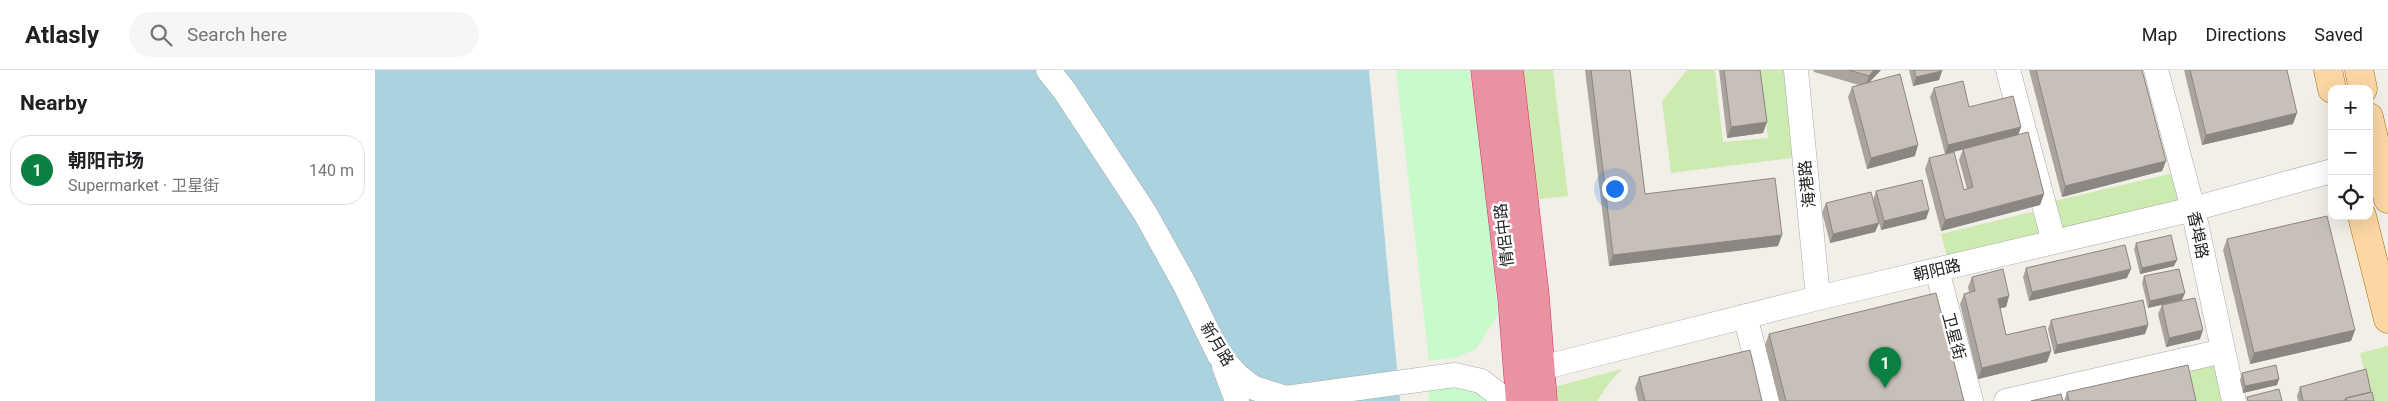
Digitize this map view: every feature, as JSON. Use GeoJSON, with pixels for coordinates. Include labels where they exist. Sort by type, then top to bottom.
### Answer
{"type":"FeatureCollection","features":[{"type":"Feature","properties":{"kind":"highway","name":"情侶中路"},"geometry":{"type":"LineString","coordinates":[[1485,70],[1512,298],[1520,401]]}},
{"type":"Feature","properties":{"kind":"highway","name":"情侶中路"},"geometry":{"type":"LineString","coordinates":[[1509,70],[1543,401]]}},
{"type":"Feature","properties":{"kind":"main road"},"geometry":{"type":"LineString","coordinates":[[2328,70],[2331,85]]}},
{"type":"Feature","properties":{"kind":"main road"},"geometry":{"type":"LineString","coordinates":[[2359,70],[2362,85]]}},
{"type":"Feature","properties":{"kind":"main road"},"geometry":{"type":"LineString","coordinates":[[2372,130],[2388,199]]}},
{"type":"Feature","properties":{"kind":"main road"},"geometry":{"type":"LineString","coordinates":[[2363,220],[2388,320]]}},
{"type":"Feature","properties":{"kind":"street","name":"新月路"},"geometry":{"type":"LineString","coordinates":[[1048,70],[1064,90],[1145,214],[1185,285],[1219,355],[1237,376],[1255,388],[1286,398],[1448,376],[1468,377],[1487,385],[1507,401]]}},
{"type":"Feature","properties":{"kind":"street","name":"海港路"},"geometry":{"type":"LineString","coordinates":[[1797,70],[1819,298]]}},
{"type":"Feature","properties":{"kind":"street"},"geometry":{"type":"LineString","coordinates":[[2008,70],[2054,242]]}},
{"type":"Feature","properties":{"kind":"street","name":"香埠路"},"geometry":{"type":"LineString","coordinates":[[2156,70],[2193,209],[2234,401]]}},
{"type":"Feature","properties":{"kind":"street","name":"朝阳路"},"geometry":{"type":"LineString","coordinates":[[1541,368],[1745,316],[2193,209],[2328,172]]}},
{"type":"Feature","properties":{"kind":"street","name":"卫星街"},"geometry":{"type":"LineString","coordinates":[[1937,270],[1971,401]]}},
{"type":"Feature","properties":{"kind":"street"},"geometry":{"type":"LineString","coordinates":[[1745,316],[1767,401]]}},
{"type":"Feature","properties":{"kind":"street"},"geometry":{"type":"LineString","coordinates":[[2006,401],[2223,351]]}},
{"type":"Feature","properties":{"kind":"street"},"geometry":{"type":"LineString","coordinates":[[1219,355],[1237,401]]}},
{"type":"Feature","properties":{"kind":"green space"},"geometry":{"type":"Polygon","coordinates":[[[1396,70],[1469,70],[1486,178],[1498,315],[1476,349],[1457,357],[1429,361],[1396,70]]]}},
{"type":"Feature","properties":{"kind":"green space"},"geometry":{"type":"Polygon","coordinates":[[[1515,70],[1553,70],[1568,196],[1530,200],[1515,70]]]}},
{"type":"Feature","properties":{"kind":"green space"},"geometry":{"type":"Polygon","coordinates":[[[1687,70],[1715,70],[1723,142],[1768,138],[1760,70],[1792,70],[1799,157],[1671,173],[1662,101],[1687,70]]]}},
{"type":"Feature","properties":{"kind":"green space"},"geometry":{"type":"Polygon","coordinates":[[[2178,172],[2188,206],[1949,264],[1941,234],[2040,210],[2054,201],[2178,172]]]}},
{"type":"Feature","properties":{"kind":"green space"},"geometry":{"type":"Polygon","coordinates":[[[2388,346],[2388,401],[2371,401],[2360,353],[2388,346]]]}},
{"type":"Feature","properties":{"kind":"green space"},"geometry":{"type":"Polygon","coordinates":[[[2219,351],[2230,401],[2194,401],[2184,359],[2219,351]]]}},
{"type":"Feature","properties":{"kind":"green space"},"geometry":{"type":"Polygon","coordinates":[[[1622,369],[1609,383],[1597,401],[1547,401],[1546,389],[1622,369]]]}},
{"type":"Feature","properties":{"kind":"green space"},"geometry":{"type":"Polygon","coordinates":[[[1474,382],[1490,401],[1429,401],[1428,388],[1474,382]]]}},
{"type":"Feature","properties":{"kind":"water"},"geometry":{"type":"Polygon","coordinates":[[[375,70],[1369,70],[1400,401],[375,401],[375,70]]]}},
{"type":"Feature","properties":{"kind":"building"},"geometry":{"type":"Polygon","coordinates":[[[1591,70],[1630,70],[1645,194],[1775,178],[1782,235],[1613,255],[1591,70]]]}},
{"type":"Feature","properties":{"kind":"building"},"geometry":{"type":"Polygon","coordinates":[[[1724,70],[1760,70],[1767,122],[1731,127],[1724,70]]]}},
{"type":"Feature","properties":{"kind":"building"},"geometry":{"type":"Polygon","coordinates":[[[1849,70],[1874,70],[1869,76],[1849,70]]]}},
{"type":"Feature","properties":{"kind":"building"},"geometry":{"type":"Polygon","coordinates":[[[1914,70],[1942,70],[1942,71],[1916,77],[1914,70]]]}},
{"type":"Feature","properties":{"kind":"building"},"geometry":{"type":"Polygon","coordinates":[[[2036,70],[2142,70],[2166,161],[2065,186],[2036,70]]]}},
{"type":"Feature","properties":{"kind":"building"},"geometry":{"type":"Polygon","coordinates":[[[2190,70],[2287,70],[2297,113],[2206,135],[2190,70]]]}},
{"type":"Feature","properties":{"kind":"building"},"geometry":{"type":"Polygon","coordinates":[[[1900,74],[1918,145],[1871,158],[1852,87],[1900,74]]]}},
{"type":"Feature","properties":{"kind":"building"},"geometry":{"type":"Polygon","coordinates":[[[1963,81],[1969,107],[2013,96],[2021,127],[1948,145],[1934,88],[1963,81]]]}},
{"type":"Feature","properties":{"kind":"building"},"geometry":{"type":"Polygon","coordinates":[[[2028,132],[2044,194],[1945,220],[1929,158],[1954,152],[1964,190],[1973,187],[1963,149],[2028,132]]]}},
{"type":"Feature","properties":{"kind":"building"},"geometry":{"type":"Polygon","coordinates":[[[1922,180],[1929,210],[1884,221],[1876,191],[1922,180]]]}},
{"type":"Feature","properties":{"kind":"building"},"geometry":{"type":"Polygon","coordinates":[[[1871,192],[1879,223],[1833,234],[1826,203],[1871,192]]]}},
{"type":"Feature","properties":{"kind":"building"},"geometry":{"type":"Polygon","coordinates":[[[2327,216],[2355,330],[2254,353],[2227,239],[2327,216]]]}},
{"type":"Feature","properties":{"kind":"building"},"geometry":{"type":"Polygon","coordinates":[[[2171,235],[2177,260],[2142,268],[2136,243],[2171,235]]]}},
{"type":"Feature","properties":{"kind":"building"},"geometry":{"type":"Polygon","coordinates":[[[2125,245],[2131,269],[2032,292],[2026,268],[2125,245]]]}},
{"type":"Feature","properties":{"kind":"building"},"geometry":{"type":"Polygon","coordinates":[[[2003,269],[2009,296],[1998,299],[2006,335],[2045,326],[2051,351],[1982,368],[1964,294],[1975,291],[1972,277],[2003,269]]]}},
{"type":"Feature","properties":{"kind":"building"},"geometry":{"type":"Polygon","coordinates":[[[2179,269],[2185,293],[2150,301],[2144,276],[2179,269]]]}},
{"type":"Feature","properties":{"kind":"building"},"geometry":{"type":"Polygon","coordinates":[[[1936,293],[1964,401],[1786,401],[1769,334],[1936,293]]]}},
{"type":"Feature","properties":{"kind":"building"},"geometry":{"type":"Polygon","coordinates":[[[2195,298],[2203,330],[2169,338],[2162,305],[2195,298]]]}},
{"type":"Feature","properties":{"kind":"building"},"geometry":{"type":"Polygon","coordinates":[[[2143,300],[2148,325],[2057,345],[2051,320],[2143,300]]]}},
{"type":"Feature","properties":{"kind":"building"},"geometry":{"type":"Polygon","coordinates":[[[1750,350],[1762,401],[1645,401],[1639,377],[1750,350]]]}},
{"type":"Feature","properties":{"kind":"building"},"geometry":{"type":"Polygon","coordinates":[[[2188,365],[2196,401],[2069,401],[2067,392],[2188,365]]]}},
{"type":"Feature","properties":{"kind":"building"},"geometry":{"type":"Polygon","coordinates":[[[2276,365],[2279,379],[2245,386],[2242,373],[2276,365]]]}},
{"type":"Feature","properties":{"kind":"building"},"geometry":{"type":"Polygon","coordinates":[[[2366,369],[2371,392],[2346,398],[2343,401],[2303,401],[2300,387],[2366,369]]]}},
{"type":"Feature","properties":{"kind":"building"},"geometry":{"type":"Polygon","coordinates":[[[2279,389],[2282,401],[2248,401],[2247,397],[2279,389]]]}},
{"type":"Feature","properties":{"kind":"building"},"geometry":{"type":"Polygon","coordinates":[[[2372,392],[2374,401],[2347,401],[2346,398],[2372,392]]]}},
{"type":"Feature","properties":{"kind":"building"},"geometry":{"type":"Polygon","coordinates":[[[2061,394],[2063,401],[2031,401],[2061,394]]]}},
{"type":"Feature","properties":{"kind":"place","name":"朝阳市场"},"geometry":{"type":"Point","coordinates":[1885,388]}}]}
